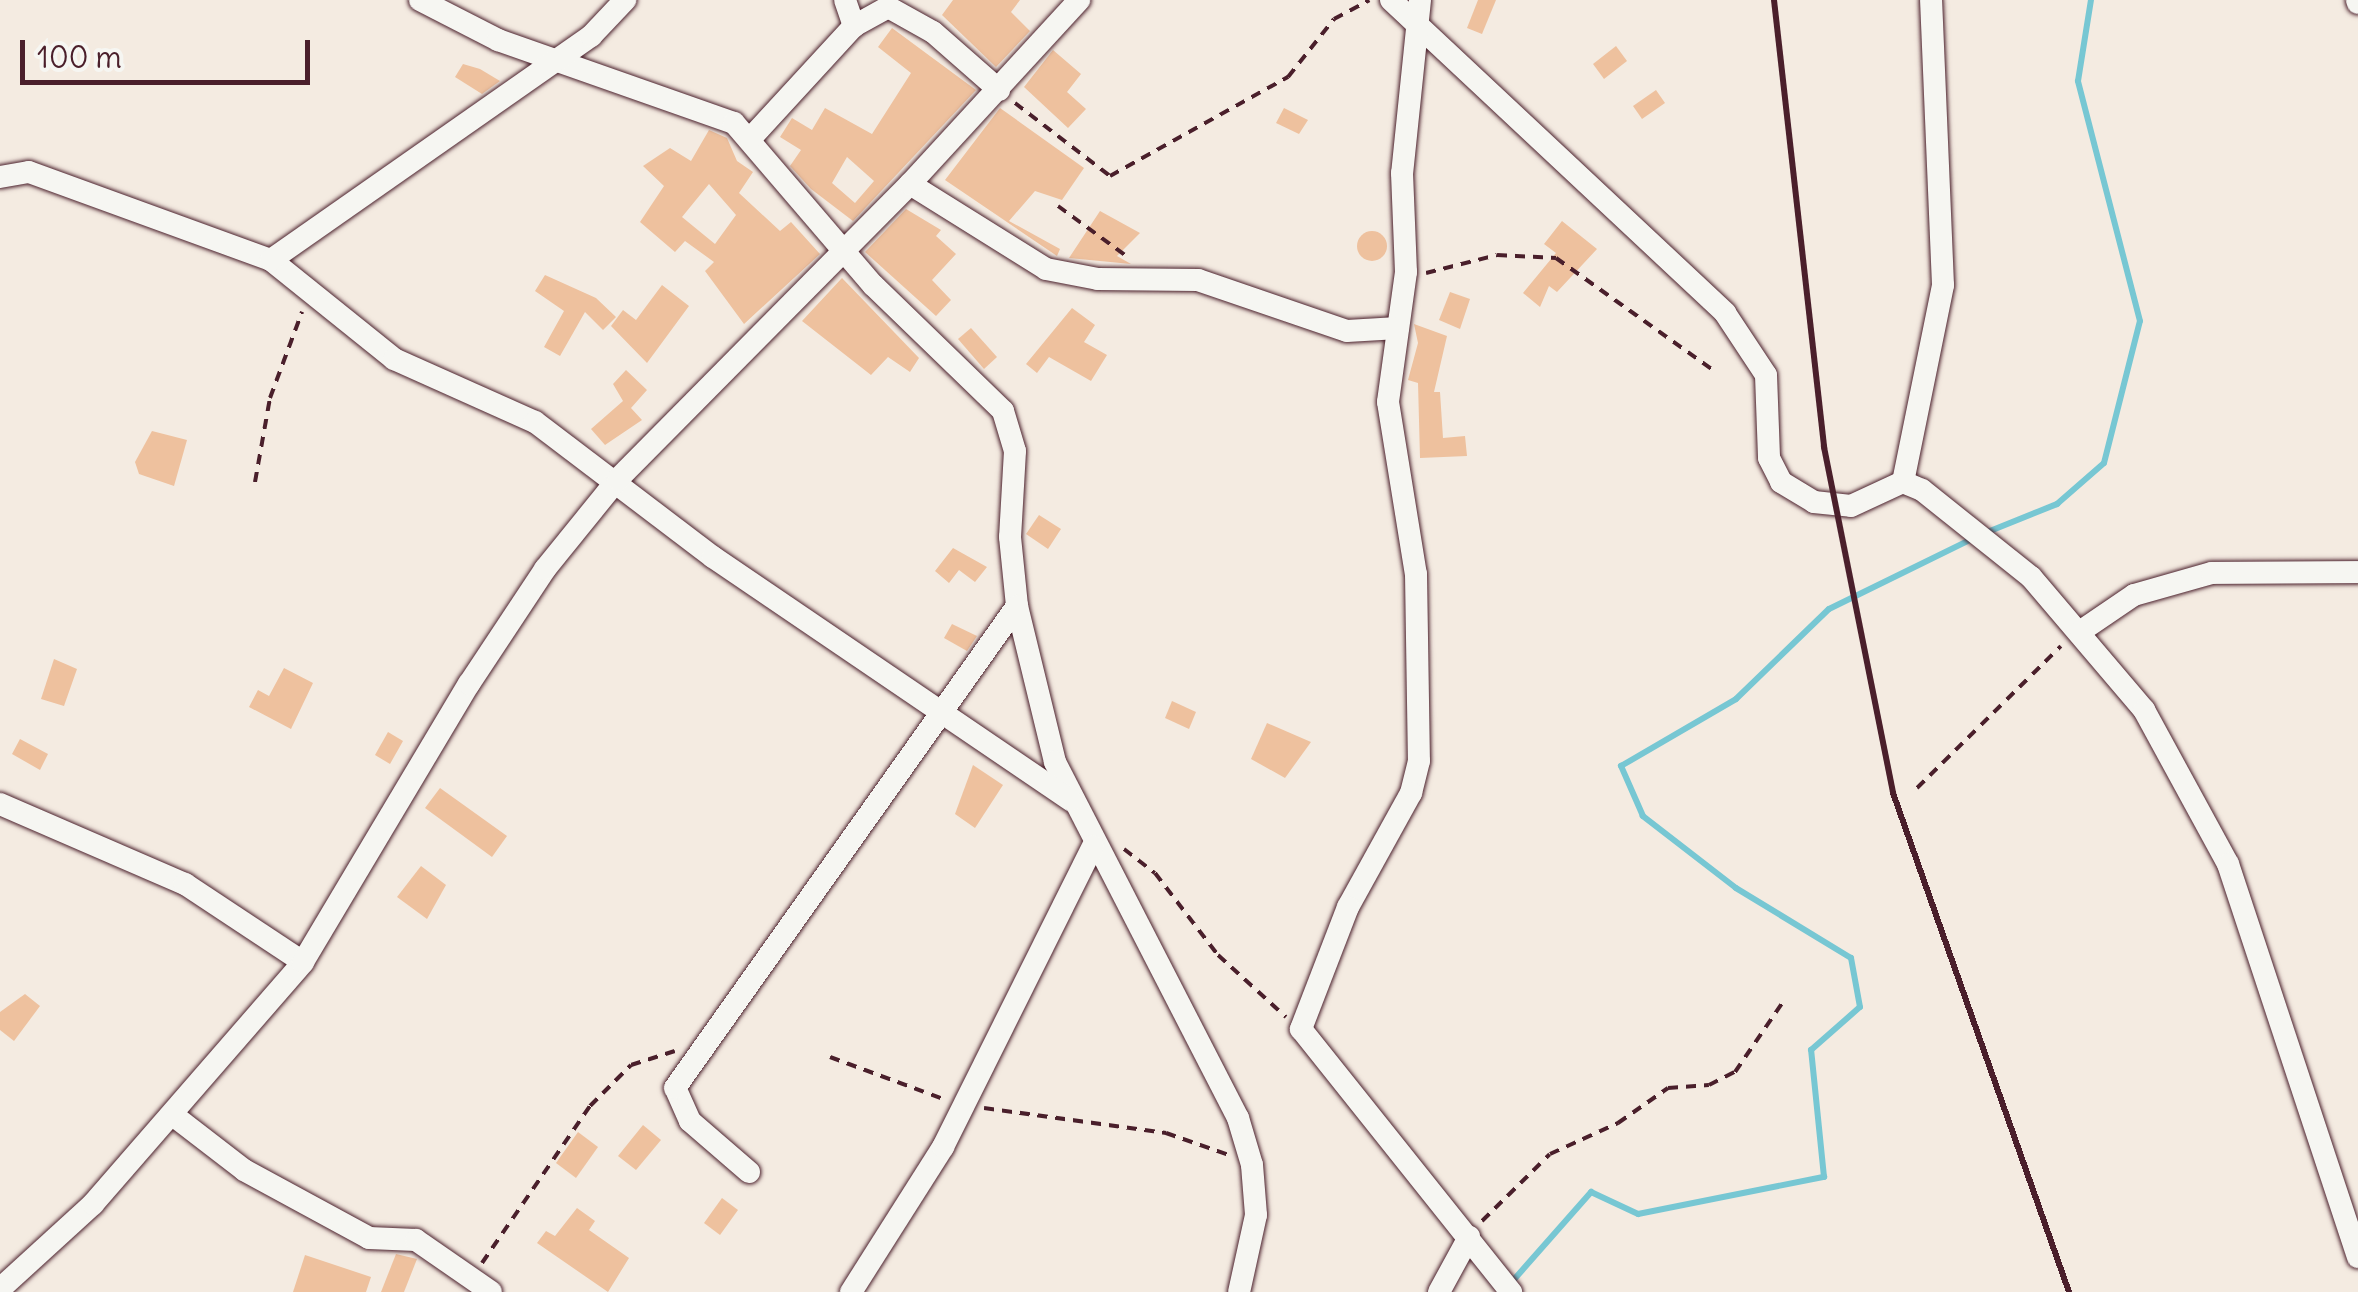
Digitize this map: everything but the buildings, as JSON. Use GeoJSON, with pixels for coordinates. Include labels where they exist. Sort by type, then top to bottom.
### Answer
{"type":"FeatureCollection","features":[{"type":"Feature","properties":{"kind":"street"},"geometry":{"type":"LineString","coordinates":[[420,0],[498,40],[718,114],[750,139],[844,250],[993,396],[1011,427],[1017,606],[1042,720],[1070,800]]}},
{"type":"Feature","properties":{"kind":"street"},"geometry":{"type":"LineString","coordinates":[[272,260],[558,59],[625,0]]}},
{"type":"Feature","properties":{"kind":"street"},"geometry":{"type":"LineString","coordinates":[[845,0],[854,26]]}},
{"type":"Feature","properties":{"kind":"street"},"geometry":{"type":"LineString","coordinates":[[854,26],[860,0]]}},
{"type":"Feature","properties":{"kind":"street"},"geometry":{"type":"LineString","coordinates":[[0,1289],[174,1116],[303,962],[468,684],[545,568],[618,479],[910,184],[1079,0]]}},
{"type":"Feature","properties":{"kind":"street"},"geometry":{"type":"LineString","coordinates":[[1391,0],[1417,10],[1724,314],[1766,375],[1768,458],[1781,482],[1814,502],[1851,506],[1903,482]]}},
{"type":"Feature","properties":{"kind":"street"},"geometry":{"type":"LineString","coordinates":[[1903,482],[1942,284],[1931,0]]}},
{"type":"Feature","properties":{"kind":"street"},"geometry":{"type":"LineString","coordinates":[[750,139],[813,79],[854,26],[882,9],[902,11],[999,90]]}},
{"type":"Feature","properties":{"kind":"street"},"geometry":{"type":"LineString","coordinates":[[1417,10],[1402,291],[1388,402],[1416,574],[1419,761],[1411,793],[1348,907],[1302,1029],[1511,1292]]}},
{"type":"Feature","properties":{"kind":"street"},"geometry":{"type":"LineString","coordinates":[[0,178],[44,177],[272,260],[308,294],[394,359],[510,408],[618,479],[712,557],[1070,800],[1105,845],[1238,1118],[1252,1165],[1256,1214],[1239,1292]]}},
{"type":"Feature","properties":{"kind":"street"},"geometry":{"type":"LineString","coordinates":[[910,184],[1046,269],[1098,279],[1153,275],[1220,285],[1347,330],[1398,328]]}},
{"type":"Feature","properties":{"kind":"street"},"geometry":{"type":"LineString","coordinates":[[1903,482],[2031,576],[2144,710],[2228,864],[2358,1257]]}},
{"type":"Feature","properties":{"kind":"street"},"geometry":{"type":"LineString","coordinates":[[2081,631],[2134,595],[2212,573],[2358,572]]}},
{"type":"Feature","properties":{"kind":"street"},"geometry":{"type":"LineString","coordinates":[[749,1172],[676,1100],[703,1040],[1017,606]]}},
{"type":"Feature","properties":{"kind":"street"},"geometry":{"type":"LineString","coordinates":[[0,804],[185,884],[303,962]]}},
{"type":"Feature","properties":{"kind":"street"},"geometry":{"type":"LineString","coordinates":[[851,1292],[962,1106],[1105,845]]}},
{"type":"Feature","properties":{"kind":"street"},"geometry":{"type":"LineString","coordinates":[[174,1116],[244,1170],[370,1238],[416,1240],[481,1285]]}},
{"type":"Feature","properties":{"kind":"street"},"geometry":{"type":"LineString","coordinates":[[1439,1292],[1470,1237]]}},
{"type":"Feature","properties":{"kind":"path"},"geometry":{"type":"LineString","coordinates":[[999,90],[1108,177],[1288,77],[1334,19],[1370,0]]}},
{"type":"Feature","properties":{"kind":"path"},"geometry":{"type":"LineString","coordinates":[[1058,206],[1153,275]]}},
{"type":"Feature","properties":{"kind":"path"},"geometry":{"type":"LineString","coordinates":[[1402,291],[1448,264],[1546,255],[1594,280],[1713,370]]}},
{"type":"Feature","properties":{"kind":"path"},"geometry":{"type":"LineString","coordinates":[[255,482],[270,398],[308,294]]}},
{"type":"Feature","properties":{"kind":"path"},"geometry":{"type":"LineString","coordinates":[[1917,788],[2021,678],[2081,631]]}},
{"type":"Feature","properties":{"kind":"path"},"geometry":{"type":"LineString","coordinates":[[1105,845],[1155,873],[1241,979],[1302,1029]]}},
{"type":"Feature","properties":{"kind":"path"},"geometry":{"type":"LineString","coordinates":[[1470,1237],[1506,1190],[1550,1154],[1618,1124],[1668,1088],[1710,1086],[1735,1072],[1785,999]]}},
{"type":"Feature","properties":{"kind":"path"},"geometry":{"type":"LineString","coordinates":[[481,1285],[603,1092],[632,1065],[703,1040]]}},
{"type":"Feature","properties":{"kind":"path"},"geometry":{"type":"LineString","coordinates":[[830,1057],[962,1106],[1166,1133],[1252,1165]]}},
{"type":"Feature","properties":{"kind":"waterway"},"geometry":{"type":"LineString","coordinates":[[1985,533],[2057,504],[2104,463],[2140,321],[2078,81],[2091,0]]}},
{"type":"Feature","properties":{"kind":"waterway"},"geometry":{"type":"LineString","coordinates":[[1510,1284],[1591,1192],[1638,1214],[1824,1177],[1811,1050],[1860,1007],[1851,958],[1736,888],[1643,816],[1621,766],[1736,699],[1829,609],[1974,538]]}},
{"type":"Feature","properties":{"kind":"railway"},"geometry":{"type":"LineString","coordinates":[[1774,0],[1824,447],[1893,793],[2069,1292]]}}]}
